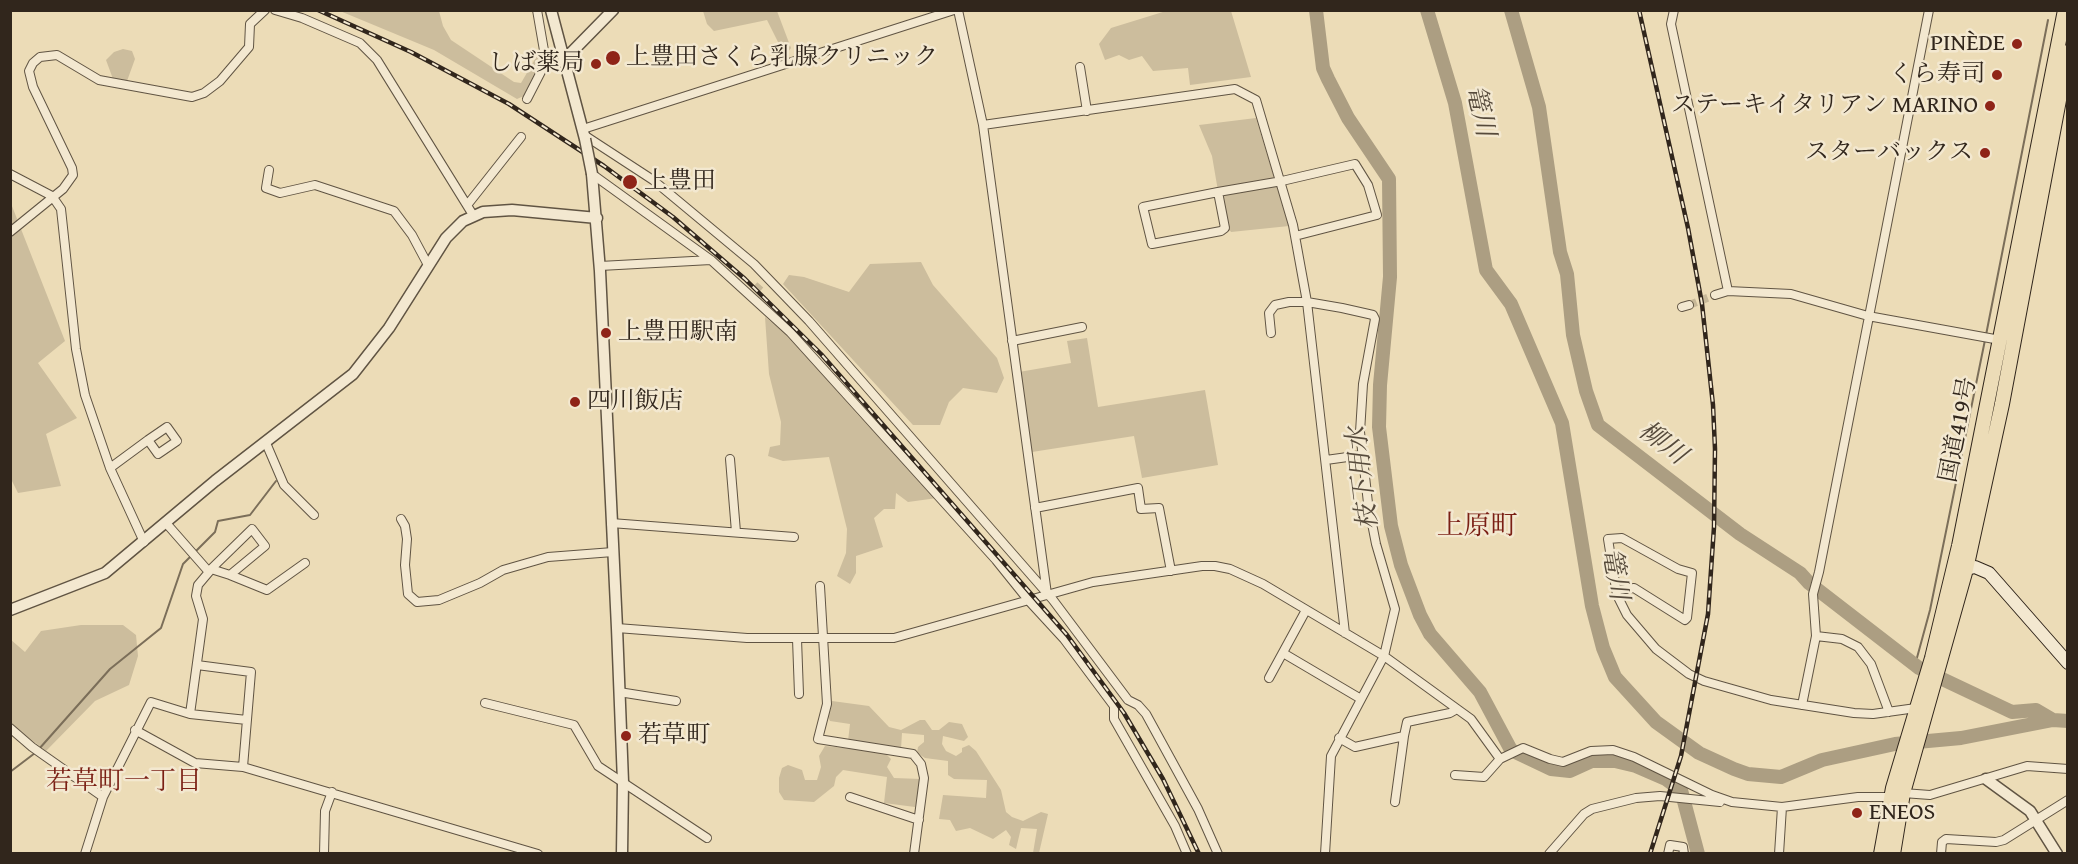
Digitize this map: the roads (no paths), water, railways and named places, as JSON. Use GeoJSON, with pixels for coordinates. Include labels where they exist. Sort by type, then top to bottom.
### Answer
{"type":"FeatureCollection","features":[{"type":"Feature","properties":{"kind":"highway","name":"国道419号"},"geometry":{"type":"LineString","coordinates":[[1936,660],[1959,546],[1990,338],[2065,10]]}},
{"type":"Feature","properties":{"kind":"highway","name":"国道419号"},"geometry":{"type":"LineString","coordinates":[[1881,854],[1921,709],[1966,569],[2002,404],[2067,52]]}},
{"type":"Feature","properties":{"kind":"highway","name":"国道419号"},"geometry":{"type":"LineString","coordinates":[[1893,854],[1898,791]]}},
{"type":"Feature","properties":{"kind":"main road"},"geometry":{"type":"LineString","coordinates":[[1966,569],[1975,567],[1989,573],[2067,663]]}},
{"type":"Feature","properties":{"kind":"street"},"geometry":{"type":"LineString","coordinates":[[10,232],[71,181],[72,168],[33,87],[29,71],[33,63],[40,57],[57,55],[99,80],[192,97],[204,93],[220,81],[249,47],[250,24],[265,10]]}},
{"type":"Feature","properties":{"kind":"street"},"geometry":{"type":"LineString","coordinates":[[275,10],[302,18],[352,39],[377,60],[474,215]]}},
{"type":"Feature","properties":{"kind":"street"},"geometry":{"type":"LineString","coordinates":[[527,99],[546,62],[537,10]]}},
{"type":"Feature","properties":{"kind":"street"},"geometry":{"type":"LineString","coordinates":[[551,10],[584,135],[592,174],[597,219],[617,628],[622,854]]}},
{"type":"Feature","properties":{"kind":"street"},"geometry":{"type":"LineString","coordinates":[[565,59],[613,10]]}},
{"type":"Feature","properties":{"kind":"street"},"geometry":{"type":"LineString","coordinates":[[584,135],[956,10],[983,125],[1047,594]]}},
{"type":"Feature","properties":{"kind":"street"},"geometry":{"type":"LineString","coordinates":[[1674,10],[1671,24],[1728,291]]}},
{"type":"Feature","properties":{"kind":"street"},"geometry":{"type":"LineString","coordinates":[[1802,705],[1816,636],[1813,594],[1929,10]]}},
{"type":"Feature","properties":{"kind":"street"},"geometry":{"type":"LineString","coordinates":[[1080,67],[1087,111]]}},
{"type":"Feature","properties":{"kind":"street"},"geometry":{"type":"LineString","coordinates":[[983,125],[1242,90],[1256,100],[1282,181],[1295,236],[1306,302],[1326,460],[1345,633]]}},
{"type":"Feature","properties":{"kind":"street"},"geometry":{"type":"LineString","coordinates":[[584,135],[653,180],[809,321],[1047,594],[1128,700],[1138,705],[1146,714],[1198,809],[1218,854]]}},
{"type":"Feature","properties":{"kind":"street"},"geometry":{"type":"LineString","coordinates":[[468,204],[521,137]]}},
{"type":"Feature","properties":{"kind":"street"},"geometry":{"type":"LineString","coordinates":[[1218,192],[1224,228],[1221,231],[1152,244],[1143,207],[1218,192],[1282,181],[1352,162],[1368,185],[1377,215],[1295,236]]}},
{"type":"Feature","properties":{"kind":"street"},"geometry":{"type":"LineString","coordinates":[[269,170],[266,188],[280,193],[315,185],[394,211],[412,235],[428,265]]}},
{"type":"Feature","properties":{"kind":"street"},"geometry":{"type":"LineString","coordinates":[[10,174],[52,196],[61,209],[80,372],[85,395],[110,468],[144,542]]}},
{"type":"Feature","properties":{"kind":"street"},"geometry":{"type":"LineString","coordinates":[[592,174],[753,293],[919,472],[1064,639],[1114,706],[1114,719],[1175,826],[1187,854]]}},
{"type":"Feature","properties":{"kind":"street"},"geometry":{"type":"LineString","coordinates":[[10,610],[105,573],[215,481],[353,374],[389,328],[452,230],[474,215],[491,210],[512,210],[597,219]]}},
{"type":"Feature","properties":{"kind":"street"},"geometry":{"type":"LineString","coordinates":[[600,266],[711,260]]}},
{"type":"Feature","properties":{"kind":"street"},"geometry":{"type":"LineString","coordinates":[[1715,295],[1728,291],[1791,294],[1868,316],[1990,338]]}},
{"type":"Feature","properties":{"kind":"street"},"geometry":{"type":"LineString","coordinates":[[1270,333],[1268,317],[1275,305],[1306,302],[1373,315],[1375,319],[1361,400],[1362,455],[1376,544],[1395,605],[1384,656],[1339,738],[1330,762],[1325,854]]}},
{"type":"Feature","properties":{"kind":"street"},"geometry":{"type":"LineString","coordinates":[[1012,341],[1082,327]]}},
{"type":"Feature","properties":{"kind":"street"},"geometry":{"type":"LineString","coordinates":[[110,468],[148,440]]}},
{"type":"Feature","properties":{"kind":"street"},"geometry":{"type":"LineString","coordinates":[[266,443],[284,485],[314,515]]}},
{"type":"Feature","properties":{"kind":"street"},"geometry":{"type":"LineString","coordinates":[[1326,460],[1362,455]]}},
{"type":"Feature","properties":{"kind":"street"},"geometry":{"type":"LineString","coordinates":[[730,459],[736,532]]}},
{"type":"Feature","properties":{"kind":"street"},"geometry":{"type":"LineString","coordinates":[[1035,508],[1138,488],[1141,509],[1159,508],[1171,571]]}},
{"type":"Feature","properties":{"kind":"street"},"geometry":{"type":"LineString","coordinates":[[400,519],[405,526],[407,539],[405,566],[408,594],[417,602],[439,600],[480,583],[503,570],[548,557],[613,552]]}},
{"type":"Feature","properties":{"kind":"street"},"geometry":{"type":"LineString","coordinates":[[166,523],[210,571],[230,575],[267,590],[305,563]]}},
{"type":"Feature","properties":{"kind":"street"},"geometry":{"type":"LineString","coordinates":[[611,524],[794,537]]}},
{"type":"Feature","properties":{"kind":"street"},"geometry":{"type":"LineString","coordinates":[[190,714],[203,619],[196,596],[198,585],[252,529],[265,546],[230,575]]}},
{"type":"Feature","properties":{"kind":"street"},"geometry":{"type":"LineString","coordinates":[[1617,590],[1634,588],[1685,620],[1692,573],[1678,569],[1622,538],[1608,539],[1617,590],[1627,615],[1648,641],[1689,674],[1719,687],[1802,705],[1854,713],[1921,709]]}},
{"type":"Feature","properties":{"kind":"street"},"geometry":{"type":"LineString","coordinates":[[617,628],[797,639],[894,638],[1093,582],[1202,566],[1230,569],[1263,585],[1305,612],[1384,656],[1471,719],[1503,758]]}},
{"type":"Feature","properties":{"kind":"street"},"geometry":{"type":"LineString","coordinates":[[820,586],[827,704],[818,739],[914,754],[921,764],[924,778],[914,854]]}},
{"type":"Feature","properties":{"kind":"street"},"geometry":{"type":"LineString","coordinates":[[1269,678],[1305,612]]}},
{"type":"Feature","properties":{"kind":"street"},"geometry":{"type":"LineString","coordinates":[[1816,636],[1842,639],[1858,647],[1871,664],[1889,712]]}},
{"type":"Feature","properties":{"kind":"street"},"geometry":{"type":"LineString","coordinates":[[797,639],[799,694]]}},
{"type":"Feature","properties":{"kind":"street"},"geometry":{"type":"LineString","coordinates":[[1283,653],[1361,699]]}},
{"type":"Feature","properties":{"kind":"street"},"geometry":{"type":"LineString","coordinates":[[196,665],[251,672],[243,767]]}},
{"type":"Feature","properties":{"kind":"street"},"geometry":{"type":"LineString","coordinates":[[619,692],[676,701]]}},
{"type":"Feature","properties":{"kind":"street"},"geometry":{"type":"LineString","coordinates":[[85,854],[103,797],[151,702],[190,714],[247,720]]}},
{"type":"Feature","properties":{"kind":"street"},"geometry":{"type":"LineString","coordinates":[[485,703],[574,725],[598,766],[706,838]]}},
{"type":"Feature","properties":{"kind":"street"},"geometry":{"type":"LineString","coordinates":[[1395,802],[1407,722],[1450,713],[1457,709]]}},
{"type":"Feature","properties":{"kind":"street"},"geometry":{"type":"LineString","coordinates":[[10,728],[41,754],[103,797]]}},
{"type":"Feature","properties":{"kind":"street"},"geometry":{"type":"LineString","coordinates":[[135,730],[195,763],[243,767],[538,854]]}},
{"type":"Feature","properties":{"kind":"street"},"geometry":{"type":"LineString","coordinates":[[1339,738],[1355,747],[1404,736]]}},
{"type":"Feature","properties":{"kind":"street"},"geometry":{"type":"LineString","coordinates":[[1455,775],[1484,777],[1503,758],[1523,748],[1563,762],[1591,751],[1622,752],[1669,773],[1696,789],[1732,802]]}},
{"type":"Feature","properties":{"kind":"street"},"geometry":{"type":"LineString","coordinates":[[1986,779],[2026,766],[2067,769]]}},
{"type":"Feature","properties":{"kind":"street"},"geometry":{"type":"LineString","coordinates":[[1549,854],[1584,814],[1602,806],[1636,798],[1660,796],[1782,807],[1898,791],[1930,795],[1968,785],[1981,777],[2030,812],[2057,854]]}},
{"type":"Feature","properties":{"kind":"street"},"geometry":{"type":"LineString","coordinates":[[324,854],[325,811],[332,792]]}},
{"type":"Feature","properties":{"kind":"street"},"geometry":{"type":"LineString","coordinates":[[850,797],[919,820]]}},
{"type":"Feature","properties":{"kind":"street"},"geometry":{"type":"LineString","coordinates":[[1941,854],[1942,842],[1946,839],[1996,842],[2067,800]]}},
{"type":"Feature","properties":{"kind":"street"},"geometry":{"type":"LineString","coordinates":[[1779,854],[1782,807]]}},
{"type":"Feature","properties":{"kind":"street"},"geometry":{"type":"LineString","coordinates":[[1668,854],[1670,845],[1683,847],[1684,854]]}},
{"type":"Feature","properties":{"kind":"waterway","name":"枝下用水"},"geometry":{"type":"LineString","coordinates":[[1316,10],[1323,68],[1348,118],[1389,179],[1390,277],[1380,385],[1379,427],[1391,526],[1401,565],[1420,615],[1430,634],[1480,692],[1511,750],[1551,769],[1570,771],[1592,761],[1615,761],[1636,766],[1666,779],[1681,790],[1698,854]]}},
{"type":"Feature","properties":{"kind":"waterway","name":"篭川"},"geometry":{"type":"LineString","coordinates":[[1427,10],[1455,103],[1486,270],[1511,304],[1562,423],[1592,606],[1603,648],[1615,677],[1656,722],[1699,753],[1748,774],[1781,777],[1822,760],[1895,744],[1961,738],[2053,720],[2068,721]]}},
{"type":"Feature","properties":{"kind":"waterway","name":"柳川"},"geometry":{"type":"LineString","coordinates":[[1511,10],[1539,107],[1560,252],[1567,274],[1573,335],[1586,391],[1598,425],[1740,534],[1800,573],[1809,583],[1919,668],[2012,712],[2036,710],[2053,720]]}},
{"type":"Feature","properties":{"kind":"waterway"},"geometry":{"type":"LineString","coordinates":[[1986,335],[2048,20]]}},
{"type":"Feature","properties":{"kind":"waterway"},"geometry":{"type":"LineString","coordinates":[[1915,665],[1930,610],[1985,340]]}},
{"type":"Feature","properties":{"kind":"waterway"},"geometry":{"type":"LineString","coordinates":[[196,551],[215,532],[218,521],[250,515],[276,481]]}},
{"type":"Feature","properties":{"kind":"waterway"},"geometry":{"type":"LineString","coordinates":[[39,749],[110,669],[161,628],[183,564],[192,555]]}},
{"type":"Feature","properties":{"kind":"waterway"},"geometry":{"type":"LineString","coordinates":[[10,772],[35,753]]}},
{"type":"Feature","properties":{"kind":"tunnel"},"geometry":{"type":"LineString","coordinates":[[755,291],[762,283]]}},
{"type":"Feature","properties":{"kind":"tunnel"},"geometry":{"type":"LineString","coordinates":[[1689,305],[1715,295]]}},
{"type":"Feature","properties":{"kind":"railway"},"geometry":{"type":"LineString","coordinates":[[318,10],[411,52],[509,104],[604,166],[673,217],[745,279],[821,354],[1067,635],[1124,713],[1163,779],[1199,854]]}},
{"type":"Feature","properties":{"kind":"railway"},"geometry":{"type":"LineString","coordinates":[[1639,10],[1688,228],[1702,304],[1713,405],[1715,449],[1714,527],[1708,614],[1681,756],[1650,854]]}},
{"type":"Feature","properties":{"kind":"place","name":"PINÈDE"},"geometry":{"type":"Point","coordinates":[2017,44]}},
{"type":"Feature","properties":{"kind":"place","name":"上豊田さくら乳腺クリニック"},"geometry":{"type":"Point","coordinates":[613,58]}},
{"type":"Feature","properties":{"kind":"place","name":"しば薬局"},"geometry":{"type":"Point","coordinates":[596,64]}},
{"type":"Feature","properties":{"kind":"place","name":"くら寿司"},"geometry":{"type":"Point","coordinates":[1997,75]}},
{"type":"Feature","properties":{"kind":"place","name":"ステーキイタリアン MARINO"},"geometry":{"type":"Point","coordinates":[1990,106]}},
{"type":"Feature","properties":{"kind":"place","name":"スターバックス"},"geometry":{"type":"Point","coordinates":[1985,153]}},
{"type":"Feature","properties":{"kind":"place","name":"上豊田"},"geometry":{"type":"Point","coordinates":[630,182]}},
{"type":"Feature","properties":{"kind":"place","name":"上豊田駅南"},"geometry":{"type":"Point","coordinates":[606,333]}},
{"type":"Feature","properties":{"kind":"place","name":"四川飯店"},"geometry":{"type":"Point","coordinates":[575,402]}},
{"type":"Feature","properties":{"kind":"place","name":"若草町"},"geometry":{"type":"Point","coordinates":[626,736]}},
{"type":"Feature","properties":{"kind":"place","name":"ENEOS"},"geometry":{"type":"Point","coordinates":[1857,813]}},
{"type":"Feature","properties":{"kind":"district","name":"上原町"},"geometry":{"type":"Point","coordinates":[1477,527]}},
{"type":"Feature","properties":{"kind":"district","name":"若草町一丁目"},"geometry":{"type":"Point","coordinates":[124,782]}}]}
